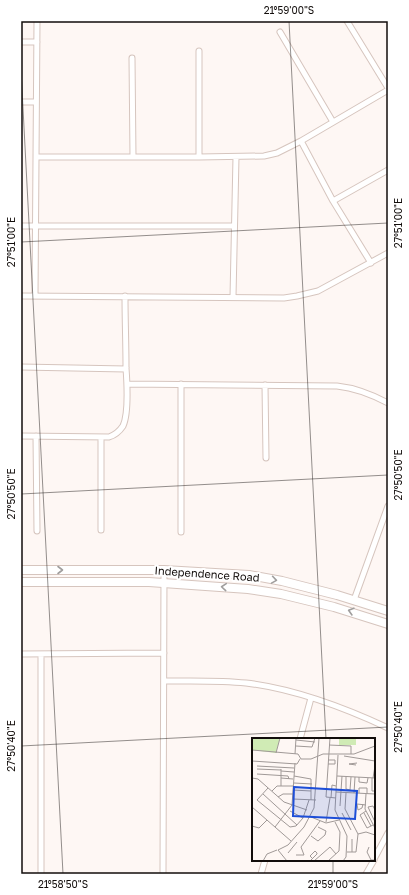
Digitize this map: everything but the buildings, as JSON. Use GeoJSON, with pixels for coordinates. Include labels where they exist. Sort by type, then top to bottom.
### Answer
{"type":"FeatureCollection","features":[{"type":"Feature","properties":{"kind":"main road","name":"Independence Road"},"geometry":{"type":"LineString","coordinates":[[21,570],[164,570],[249,576],[282,581],[354,600],[388,611]]}},
{"type":"Feature","properties":{"kind":"main road","name":"Independence Road"},"geometry":{"type":"LineString","coordinates":[[21,582],[164,583],[248,588],[334,606],[388,624]]}},
{"type":"Feature","properties":{"kind":"street"},"geometry":{"type":"LineString","coordinates":[[35,296],[37,21]]}},
{"type":"Feature","properties":{"kind":"street"},"geometry":{"type":"LineString","coordinates":[[36,157],[236,157],[264,156],[277,152],[301,141],[388,89],[347,21]]}},
{"type":"Feature","properties":{"kind":"street"},"geometry":{"type":"LineString","coordinates":[[280,32],[333,122]]}},
{"type":"Feature","properties":{"kind":"street"},"geometry":{"type":"LineString","coordinates":[[21,42],[37,42]]}},
{"type":"Feature","properties":{"kind":"street"},"geometry":{"type":"LineString","coordinates":[[199,51],[199,157]]}},
{"type":"Feature","properties":{"kind":"street"},"geometry":{"type":"LineString","coordinates":[[132,58],[133,157]]}},
{"type":"Feature","properties":{"kind":"street"},"geometry":{"type":"LineString","coordinates":[[21,102],[36,102]]}},
{"type":"Feature","properties":{"kind":"street"},"geometry":{"type":"LineString","coordinates":[[301,141],[333,201],[371,263]]}},
{"type":"Feature","properties":{"kind":"street"},"geometry":{"type":"LineString","coordinates":[[233,297],[236,157]]}},
{"type":"Feature","properties":{"kind":"street"},"geometry":{"type":"LineString","coordinates":[[333,201],[388,170]]}},
{"type":"Feature","properties":{"kind":"street"},"geometry":{"type":"LineString","coordinates":[[21,226],[234,226]]}},
{"type":"Feature","properties":{"kind":"street"},"geometry":{"type":"LineString","coordinates":[[21,296],[284,298],[311,294],[326,288],[388,253]]}},
{"type":"Feature","properties":{"kind":"street"},"geometry":{"type":"LineString","coordinates":[[21,436],[101,437],[115,435],[120,431],[125,418],[127,384],[125,296]]}},
{"type":"Feature","properties":{"kind":"street"},"geometry":{"type":"LineString","coordinates":[[21,367],[126,369]]}},
{"type":"Feature","properties":{"kind":"street"},"geometry":{"type":"LineString","coordinates":[[127,384],[349,387],[369,393],[388,403]]}},
{"type":"Feature","properties":{"kind":"street"},"geometry":{"type":"LineString","coordinates":[[181,384],[181,532]]}},
{"type":"Feature","properties":{"kind":"street"},"geometry":{"type":"LineString","coordinates":[[265,385],[266,458]]}},
{"type":"Feature","properties":{"kind":"street"},"geometry":{"type":"LineString","coordinates":[[36,436],[37,531]]}},
{"type":"Feature","properties":{"kind":"street"},"geometry":{"type":"LineString","coordinates":[[101,437],[101,530]]}},
{"type":"Feature","properties":{"kind":"street"},"geometry":{"type":"LineString","coordinates":[[354,600],[388,506]]}},
{"type":"Feature","properties":{"kind":"street"},"geometry":{"type":"LineString","coordinates":[[163,874],[164,570]]}},
{"type":"Feature","properties":{"kind":"street"},"geometry":{"type":"LineString","coordinates":[[21,654],[164,653]]}},
{"type":"Feature","properties":{"kind":"street"},"geometry":{"type":"LineString","coordinates":[[41,654],[41,874]]}},
{"type":"Feature","properties":{"kind":"street"},"geometry":{"type":"LineString","coordinates":[[164,681],[219,681],[246,683],[294,692],[339,707],[388,728]]}},
{"type":"Feature","properties":{"kind":"street"},"geometry":{"type":"LineString","coordinates":[[300,738],[311,698]]}},
{"type":"Feature","properties":{"kind":"street"},"geometry":{"type":"LineString","coordinates":[[375,858],[388,832]]}},
{"type":"Feature","properties":{"kind":"street"},"geometry":{"type":"LineString","coordinates":[[261,874],[265,861]]}},
{"type":"Feature","properties":{"kind":"street"},"geometry":{"type":"LineString","coordinates":[[366,874],[373,861]]}}]}
